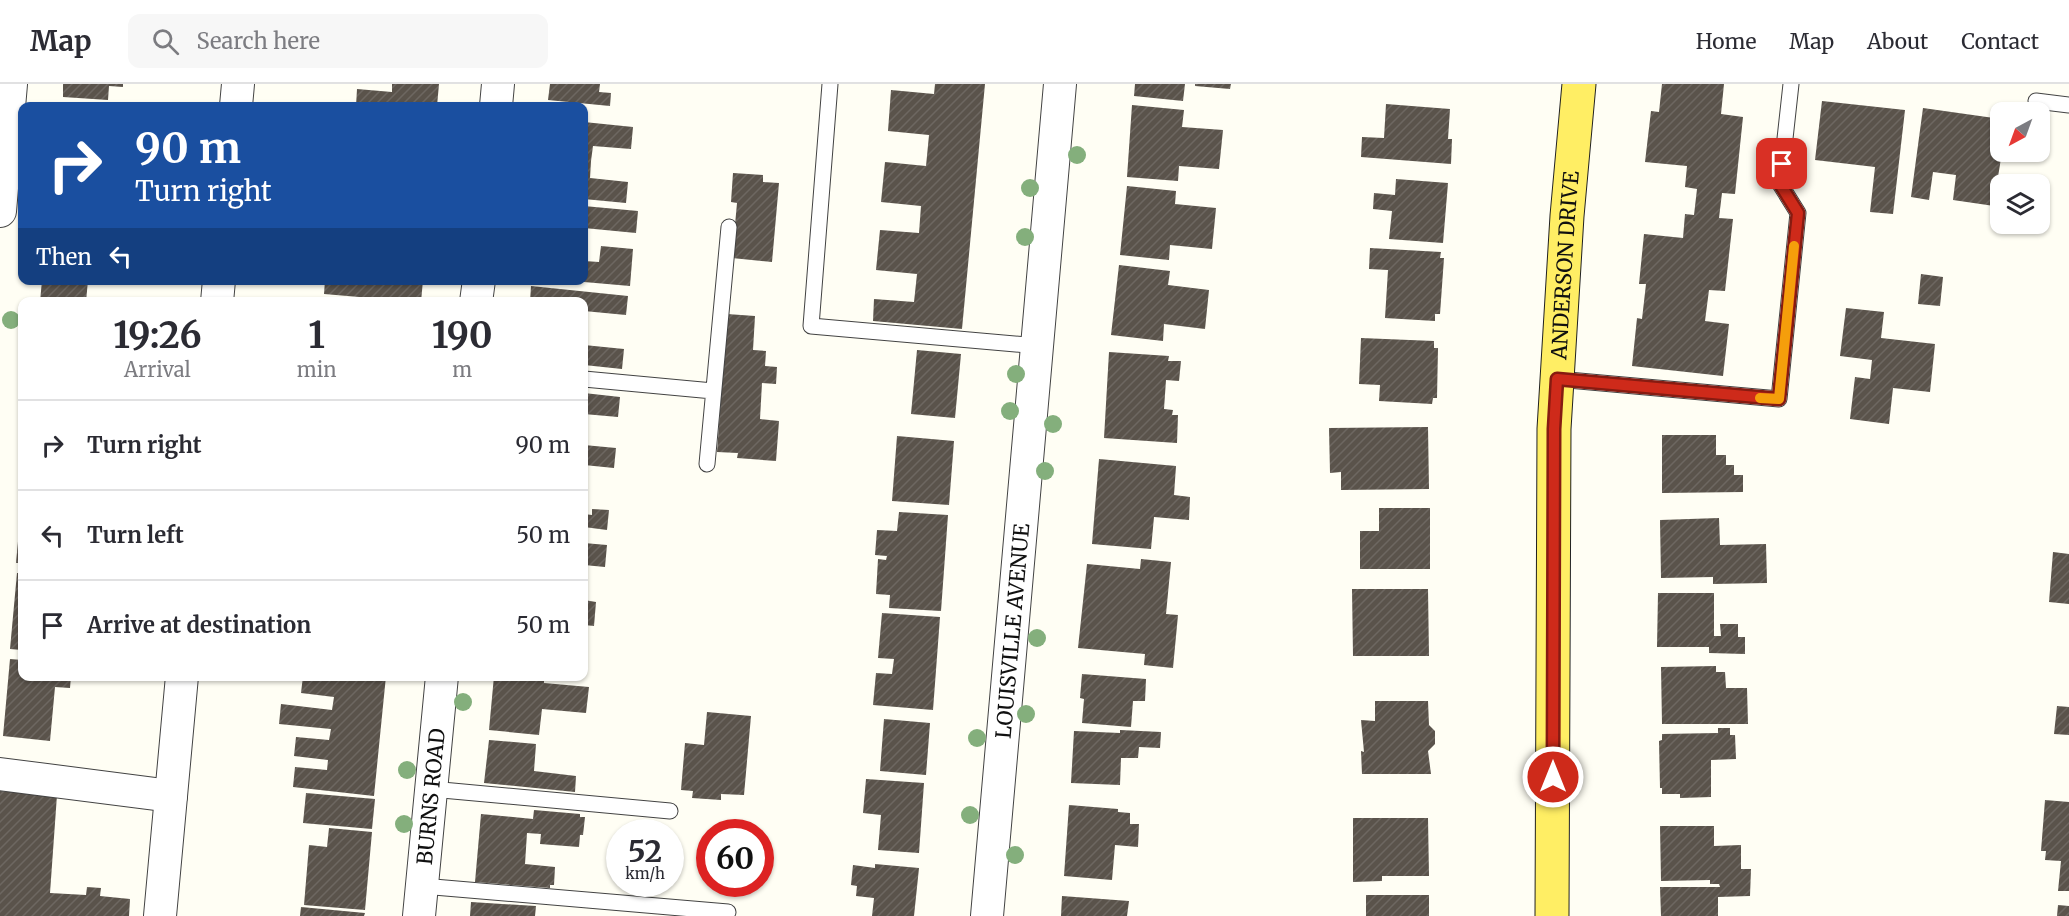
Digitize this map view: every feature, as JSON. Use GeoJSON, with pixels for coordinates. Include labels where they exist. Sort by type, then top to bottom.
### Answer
{"type":"FeatureCollection","features":[{"type":"Feature","properties":{"kind":"main road","name":"ANDERSON DRIVE"},"geometry":{"type":"LineString","coordinates":[[1552,916],[1554,429],[1567,216],[1579,84]]}},
{"type":"Feature","properties":{"kind":"street"},"geometry":{"type":"LineString","coordinates":[[0,211],[11,84]]}},
{"type":"Feature","properties":{"kind":"street"},"geometry":{"type":"LineString","coordinates":[[236,102],[238,84]]}},
{"type":"Feature","properties":{"kind":"street"},"geometry":{"type":"LineString","coordinates":[[496,102],[498,84]]}},
{"type":"Feature","properties":{"kind":"street","name":"LOUISVILLE AVENUE"},"geometry":{"type":"LineString","coordinates":[[987,916],[1060,84]]}},
{"type":"Feature","properties":{"kind":"street"},"geometry":{"type":"LineString","coordinates":[[160,916],[182,681]]}},
{"type":"Feature","properties":{"kind":"street","name":"BURNS ROAD"},"geometry":{"type":"LineString","coordinates":[[421,901],[442,681]]}},
{"type":"Feature","properties":{"kind":"street"},"geometry":{"type":"LineString","coordinates":[[0,774],[171,795]]}},
{"type":"Feature","properties":{"kind":"lane"},"geometry":{"type":"LineString","coordinates":[[830,84],[811,326],[1038,346]]}},
{"type":"Feature","properties":{"kind":"lane"},"geometry":{"type":"LineString","coordinates":[[1557,379],[1779,399],[1798,213],[1780,184],[1791,84]]}},
{"type":"Feature","properties":{"kind":"lane"},"geometry":{"type":"LineString","coordinates":[[2036,101],[2069,105]]}},
{"type":"Feature","properties":{"kind":"lane"},"geometry":{"type":"LineString","coordinates":[[707,464],[729,227]]}},
{"type":"Feature","properties":{"kind":"lane"},"geometry":{"type":"LineString","coordinates":[[588,379],[713,391]]}},
{"type":"Feature","properties":{"kind":"lane"},"geometry":{"type":"LineString","coordinates":[[431,789],[670,812]]}},
{"type":"Feature","properties":{"kind":"lane"},"geometry":{"type":"LineString","coordinates":[[421,901],[728,912]]}},
{"type":"Feature","properties":{"kind":"building"},"geometry":{"type":"Polygon","coordinates":[[[63,84],[123,84],[123,87],[109,86],[108,100],[63,97],[63,84]]]}},
{"type":"Feature","properties":{"kind":"building"},"geometry":{"type":"Polygon","coordinates":[[[392,84],[439,84],[437,102],[356,102],[357,89],[392,92],[392,84]]]}},
{"type":"Feature","properties":{"kind":"building"},"geometry":{"type":"Polygon","coordinates":[[[550,84],[600,84],[599,92],[611,93],[610,106],[588,104],[588,102],[548,100],[550,84]]]}},
{"type":"Feature","properties":{"kind":"building"},"geometry":{"type":"Polygon","coordinates":[[[935,84],[985,84],[962,329],[873,321],[874,299],[914,302],[917,274],[876,270],[880,230],[919,233],[921,206],[881,202],[885,162],[926,166],[929,135],[888,131],[891,90],[934,94],[935,84]]]}},
{"type":"Feature","properties":{"kind":"building"},"geometry":{"type":"Polygon","coordinates":[[[1135,84],[1185,84],[1183,101],[1134,96],[1135,84]]]}},
{"type":"Feature","properties":{"kind":"building"},"geometry":{"type":"Polygon","coordinates":[[[1195,84],[1231,84],[1230,89],[1195,86],[1195,84]]]}},
{"type":"Feature","properties":{"kind":"building"},"geometry":{"type":"Polygon","coordinates":[[[1662,84],[1724,84],[1721,114],[1743,117],[1735,194],[1722,193],[1719,218],[1733,219],[1725,291],[1709,290],[1705,321],[1729,324],[1723,376],[1632,366],[1637,318],[1642,319],[1646,284],[1639,284],[1644,234],[1683,238],[1685,214],[1694,215],[1697,189],[1685,187],[1687,166],[1645,162],[1651,111],[1659,112],[1662,84]]]}},
{"type":"Feature","properties":{"kind":"building"},"geometry":{"type":"Polygon","coordinates":[[[1822,101],[1905,110],[1893,214],[1870,212],[1875,167],[1815,160],[1822,101]]]}},
{"type":"Feature","properties":{"kind":"building"},"geometry":{"type":"Polygon","coordinates":[[[1386,104],[1450,109],[1448,139],[1452,139],[1451,164],[1361,157],[1362,137],[1384,138],[1386,104]]]}},
{"type":"Feature","properties":{"kind":"building"},"geometry":{"type":"Polygon","coordinates":[[[1132,105],[1184,110],[1182,127],[1223,130],[1219,169],[1179,166],[1178,181],[1127,177],[1132,105]]]}},
{"type":"Feature","properties":{"kind":"building"},"geometry":{"type":"Polygon","coordinates":[[[1923,108],[1990,117],[1990,162],[2000,162],[1998,174],[1990,174],[1990,205],[1953,200],[1956,175],[1933,172],[1929,200],[1911,197],[1923,108]]]}},
{"type":"Feature","properties":{"kind":"building"},"geometry":{"type":"Polygon","coordinates":[[[588,122],[633,127],[631,149],[593,146],[591,161],[590,178],[628,182],[626,203],[588,199],[588,122]]]}},
{"type":"Feature","properties":{"kind":"building"},"geometry":{"type":"Polygon","coordinates":[[[733,173],[763,175],[763,182],[779,183],[772,262],[732,258],[737,203],[731,202],[733,173]]]}},
{"type":"Feature","properties":{"kind":"building"},"geometry":{"type":"Polygon","coordinates":[[[1396,179],[1448,183],[1443,243],[1389,239],[1392,211],[1373,209],[1374,193],[1395,195],[1396,179]]]}},
{"type":"Feature","properties":{"kind":"building"},"geometry":{"type":"Polygon","coordinates":[[[1127,186],[1176,191],[1175,204],[1216,208],[1212,249],[1170,245],[1169,260],[1120,255],[1127,186]]]}},
{"type":"Feature","properties":{"kind":"building"},"geometry":{"type":"Polygon","coordinates":[[[588,206],[638,211],[636,233],[588,228],[588,206]]]}},
{"type":"Feature","properties":{"kind":"building"},"geometry":{"type":"Polygon","coordinates":[[[601,246],[633,249],[630,286],[588,282],[588,261],[599,262],[601,246]]]}},
{"type":"Feature","properties":{"kind":"building"},"geometry":{"type":"Polygon","coordinates":[[[1370,248],[1441,252],[1440,258],[1444,258],[1440,314],[1435,314],[1435,321],[1385,318],[1388,270],[1369,269],[1370,248]]]}},
{"type":"Feature","properties":{"kind":"building"},"geometry":{"type":"Polygon","coordinates":[[[1119,265],[1170,271],[1168,285],[1209,290],[1205,329],[1164,324],[1163,341],[1111,335],[1119,265]]]}},
{"type":"Feature","properties":{"kind":"building"},"geometry":{"type":"Polygon","coordinates":[[[1921,274],[1943,277],[1940,306],[1918,304],[1921,274]]]}},
{"type":"Feature","properties":{"kind":"building"},"geometry":{"type":"Polygon","coordinates":[[[42,285],[88,285],[86,297],[40,297],[42,285]]]}},
{"type":"Feature","properties":{"kind":"building"},"geometry":{"type":"Polygon","coordinates":[[[325,285],[423,285],[421,297],[359,297],[324,294],[325,285]]]}},
{"type":"Feature","properties":{"kind":"building"},"geometry":{"type":"Polygon","coordinates":[[[531,286],[628,296],[626,315],[588,311],[588,297],[530,297],[531,286]]]}},
{"type":"Feature","properties":{"kind":"building"},"geometry":{"type":"Polygon","coordinates":[[[1846,308],[1884,312],[1881,338],[1935,344],[1930,392],[1893,388],[1889,424],[1850,419],[1855,377],[1870,379],[1872,360],[1840,356],[1846,308]]]}},
{"type":"Feature","properties":{"kind":"building"},"geometry":{"type":"Polygon","coordinates":[[[727,314],[755,316],[753,350],[766,351],[765,366],[777,367],[776,384],[762,383],[760,419],[779,421],[776,461],[737,458],[738,453],[717,452],[727,314]]]}},
{"type":"Feature","properties":{"kind":"building"},"geometry":{"type":"Polygon","coordinates":[[[1361,338],[1434,341],[1434,348],[1438,348],[1437,398],[1433,398],[1432,404],[1379,401],[1380,385],[1359,384],[1361,338]]]}},
{"type":"Feature","properties":{"kind":"building"},"geometry":{"type":"Polygon","coordinates":[[[588,345],[624,349],[622,369],[588,365],[588,345]]]}},
{"type":"Feature","properties":{"kind":"building"},"geometry":{"type":"Polygon","coordinates":[[[917,350],[961,354],[955,418],[911,414],[917,350]]]}},
{"type":"Feature","properties":{"kind":"building"},"geometry":{"type":"Polygon","coordinates":[[[1109,352],[1169,356],[1168,361],[1181,361],[1179,381],[1166,380],[1164,409],[1173,410],[1172,415],[1178,415],[1177,443],[1104,438],[1109,352]]]}},
{"type":"Feature","properties":{"kind":"building"},"geometry":{"type":"Polygon","coordinates":[[[588,393],[620,397],[618,417],[588,414],[588,393]]]}},
{"type":"Feature","properties":{"kind":"building"},"geometry":{"type":"Polygon","coordinates":[[[1428,427],[1429,489],[1341,490],[1341,472],[1330,473],[1329,428],[1428,427]]]}},
{"type":"Feature","properties":{"kind":"building"},"geometry":{"type":"Polygon","coordinates":[[[1662,435],[1716,435],[1716,455],[1726,455],[1726,465],[1734,465],[1734,475],[1743,475],[1743,492],[1662,493],[1662,435]]]}},
{"type":"Feature","properties":{"kind":"building"},"geometry":{"type":"Polygon","coordinates":[[[897,436],[954,441],[949,505],[892,501],[897,436]]]}},
{"type":"Feature","properties":{"kind":"building"},"geometry":{"type":"Polygon","coordinates":[[[588,445],[616,448],[614,468],[588,465],[588,445]]]}},
{"type":"Feature","properties":{"kind":"building"},"geometry":{"type":"Polygon","coordinates":[[[1099,459],[1176,466],[1174,495],[1190,497],[1189,520],[1154,517],[1151,549],[1092,544],[1099,459]]]}},
{"type":"Feature","properties":{"kind":"building"},"geometry":{"type":"Polygon","coordinates":[[[1379,508],[1430,508],[1430,569],[1360,569],[1360,531],[1379,531],[1379,508]]]}},
{"type":"Feature","properties":{"kind":"building"},"geometry":{"type":"Polygon","coordinates":[[[592,509],[609,510],[607,530],[588,528],[588,514],[592,515],[592,509]]]}},
{"type":"Feature","properties":{"kind":"building"},"geometry":{"type":"Polygon","coordinates":[[[899,512],[948,515],[941,611],[889,608],[890,595],[876,594],[878,559],[886,560],[887,556],[875,555],[877,530],[897,531],[899,512]]]}},
{"type":"Feature","properties":{"kind":"building"},"geometry":{"type":"Polygon","coordinates":[[[1719,518],[1720,545],[1766,544],[1767,583],[1713,584],[1713,577],[1661,578],[1660,520],[1719,518]]]}},
{"type":"Feature","properties":{"kind":"building"},"geometry":{"type":"Polygon","coordinates":[[[588,543],[607,545],[605,567],[588,565],[588,543]]]}},
{"type":"Feature","properties":{"kind":"building"},"geometry":{"type":"Polygon","coordinates":[[[2053,552],[2069,554],[2069,604],[2049,602],[2053,552]]]}},
{"type":"Feature","properties":{"kind":"building"},"geometry":{"type":"Polygon","coordinates":[[[1141,559],[1171,562],[1166,614],[1178,615],[1173,668],[1144,665],[1145,654],[1078,648],[1087,564],[1140,569],[1141,559]]]}},
{"type":"Feature","properties":{"kind":"building"},"geometry":{"type":"Polygon","coordinates":[[[17,573],[18,573],[18,650],[10,649],[17,573]]]}},
{"type":"Feature","properties":{"kind":"building"},"geometry":{"type":"Polygon","coordinates":[[[1352,589],[1428,589],[1429,656],[1353,656],[1352,589]]]}},
{"type":"Feature","properties":{"kind":"building"},"geometry":{"type":"Polygon","coordinates":[[[1658,593],[1714,593],[1714,636],[1721,636],[1720,624],[1738,624],[1738,637],[1745,637],[1745,654],[1709,653],[1709,647],[1657,647],[1658,593]]]}},
{"type":"Feature","properties":{"kind":"building"},"geometry":{"type":"Polygon","coordinates":[[[588,601],[596,602],[594,626],[588,625],[588,601]]]}},
{"type":"Feature","properties":{"kind":"building"},"geometry":{"type":"Polygon","coordinates":[[[882,613],[940,617],[933,710],[873,705],[876,673],[892,674],[894,659],[878,658],[882,613]]]}},
{"type":"Feature","properties":{"kind":"building"},"geometry":{"type":"Polygon","coordinates":[[[10,659],[18,660],[18,681],[71,681],[70,688],[55,687],[50,741],[3,736],[10,659]]]}},
{"type":"Feature","properties":{"kind":"building"},"geometry":{"type":"Polygon","coordinates":[[[1716,666],[1716,672],[1725,672],[1726,688],[1747,688],[1748,724],[1662,724],[1661,667],[1716,666]]]}},
{"type":"Feature","properties":{"kind":"building"},"geometry":{"type":"Polygon","coordinates":[[[1082,674],[1146,679],[1145,701],[1133,701],[1131,727],[1082,723],[1084,699],[1080,698],[1082,674]]]}},
{"type":"Feature","properties":{"kind":"building"},"geometry":{"type":"Polygon","coordinates":[[[302,681],[386,681],[374,796],[293,787],[295,767],[327,770],[328,760],[294,756],[296,737],[329,740],[331,729],[279,724],[281,704],[332,710],[334,697],[301,693],[302,681]]]}},
{"type":"Feature","properties":{"kind":"building"},"geometry":{"type":"Polygon","coordinates":[[[494,681],[544,681],[544,683],[589,687],[586,713],[542,709],[539,735],[489,730],[494,681]]]}},
{"type":"Feature","properties":{"kind":"building"},"geometry":{"type":"Polygon","coordinates":[[[1375,701],[1428,701],[1429,725],[1435,731],[1435,744],[1428,751],[1431,774],[1362,774],[1361,751],[1364,752],[1361,720],[1375,721],[1375,701]]]}},
{"type":"Feature","properties":{"kind":"building"},"geometry":{"type":"Polygon","coordinates":[[[2057,706],[2069,707],[2069,735],[2054,734],[2057,706]]]}},
{"type":"Feature","properties":{"kind":"building"},"geometry":{"type":"Polygon","coordinates":[[[707,712],[751,716],[744,795],[721,794],[721,800],[692,798],[693,791],[681,790],[685,743],[704,745],[707,712]]]}},
{"type":"Feature","properties":{"kind":"building"},"geometry":{"type":"Polygon","coordinates":[[[884,719],[930,723],[926,775],[880,771],[884,719]]]}},
{"type":"Feature","properties":{"kind":"building"},"geometry":{"type":"Polygon","coordinates":[[[1718,728],[1730,728],[1730,735],[1735,735],[1736,759],[1711,760],[1711,797],[1680,798],[1680,794],[1662,794],[1659,741],[1662,740],[1662,734],[1718,733],[1718,728]]]}},
{"type":"Feature","properties":{"kind":"building"},"geometry":{"type":"Polygon","coordinates":[[[1120,730],[1161,732],[1160,748],[1139,747],[1138,758],[1121,758],[1120,785],[1071,783],[1074,731],[1120,733],[1120,730]]]}},
{"type":"Feature","properties":{"kind":"building"},"geometry":{"type":"Polygon","coordinates":[[[489,740],[536,744],[534,771],[576,776],[575,792],[484,783],[489,740]]]}},
{"type":"Feature","properties":{"kind":"building"},"geometry":{"type":"Polygon","coordinates":[[[866,779],[924,783],[919,853],[878,850],[881,815],[863,813],[866,779]]]}},
{"type":"Feature","properties":{"kind":"building"},"geometry":{"type":"Polygon","coordinates":[[[0,791],[57,795],[50,893],[86,895],[87,887],[101,888],[100,896],[130,899],[129,916],[0,916],[0,791]]]}},
{"type":"Feature","properties":{"kind":"building"},"geometry":{"type":"Polygon","coordinates":[[[306,793],[375,799],[372,829],[303,823],[306,793]]]}},
{"type":"Feature","properties":{"kind":"building"},"geometry":{"type":"Polygon","coordinates":[[[2045,800],[2069,802],[2069,891],[2058,891],[2061,861],[2045,860],[2046,851],[2041,851],[2045,800]]]}},
{"type":"Feature","properties":{"kind":"building"},"geometry":{"type":"Polygon","coordinates":[[[1069,805],[1118,809],[1118,812],[1130,813],[1130,824],[1139,824],[1138,847],[1115,845],[1112,880],[1064,876],[1069,805]]]}},
{"type":"Feature","properties":{"kind":"building"},"geometry":{"type":"Polygon","coordinates":[[[534,810],[580,814],[580,817],[585,817],[579,847],[540,844],[541,834],[527,833],[525,864],[555,867],[554,885],[550,885],[550,888],[475,882],[481,814],[533,819],[534,810]]]}},
{"type":"Feature","properties":{"kind":"building"},"geometry":{"type":"Polygon","coordinates":[[[1353,818],[1428,818],[1429,876],[1382,876],[1382,881],[1353,882],[1353,818]]]}},
{"type":"Feature","properties":{"kind":"building"},"geometry":{"type":"Polygon","coordinates":[[[1660,826],[1714,826],[1714,846],[1741,845],[1741,869],[1751,869],[1750,896],[1718,897],[1718,916],[1661,916],[1660,887],[1720,887],[1719,884],[1710,884],[1710,880],[1661,881],[1660,826]]]}},
{"type":"Feature","properties":{"kind":"building"},"geometry":{"type":"Polygon","coordinates":[[[329,828],[372,832],[365,910],[304,905],[309,845],[327,847],[329,828]]]}},
{"type":"Feature","properties":{"kind":"building"},"geometry":{"type":"Polygon","coordinates":[[[875,864],[919,868],[914,916],[872,916],[874,898],[856,896],[857,886],[851,885],[853,865],[875,868],[875,864]]]}},
{"type":"Feature","properties":{"kind":"building"},"geometry":{"type":"Polygon","coordinates":[[[1366,895],[1429,895],[1429,916],[1366,916],[1366,895]]]}},
{"type":"Feature","properties":{"kind":"building"},"geometry":{"type":"Polygon","coordinates":[[[1062,896],[1129,901],[1127,916],[1061,916],[1062,896]]]}},
{"type":"Feature","properties":{"kind":"building"},"geometry":{"type":"Polygon","coordinates":[[[471,902],[536,906],[535,916],[470,916],[471,902]]]}},
{"type":"Feature","properties":{"kind":"building"},"geometry":{"type":"Polygon","coordinates":[[[2058,905],[2069,906],[2069,916],[2057,916],[2058,905]]]}},
{"type":"Feature","properties":{"kind":"building"},"geometry":{"type":"Polygon","coordinates":[[[301,907],[365,913],[364,916],[300,916],[301,907]]]}},
{"type":"Feature","properties":{"kind":"slow traffic"},"geometry":{"type":"LineString","coordinates":[[1760,398],[1779,399],[1794,246]]}},
{"type":"Feature","properties":{"kind":"route"},"geometry":{"type":"LineString","coordinates":[[1553,777],[1554,429],[1557,379],[1779,399],[1798,213],[1780,184],[1782,164]]}}]}
